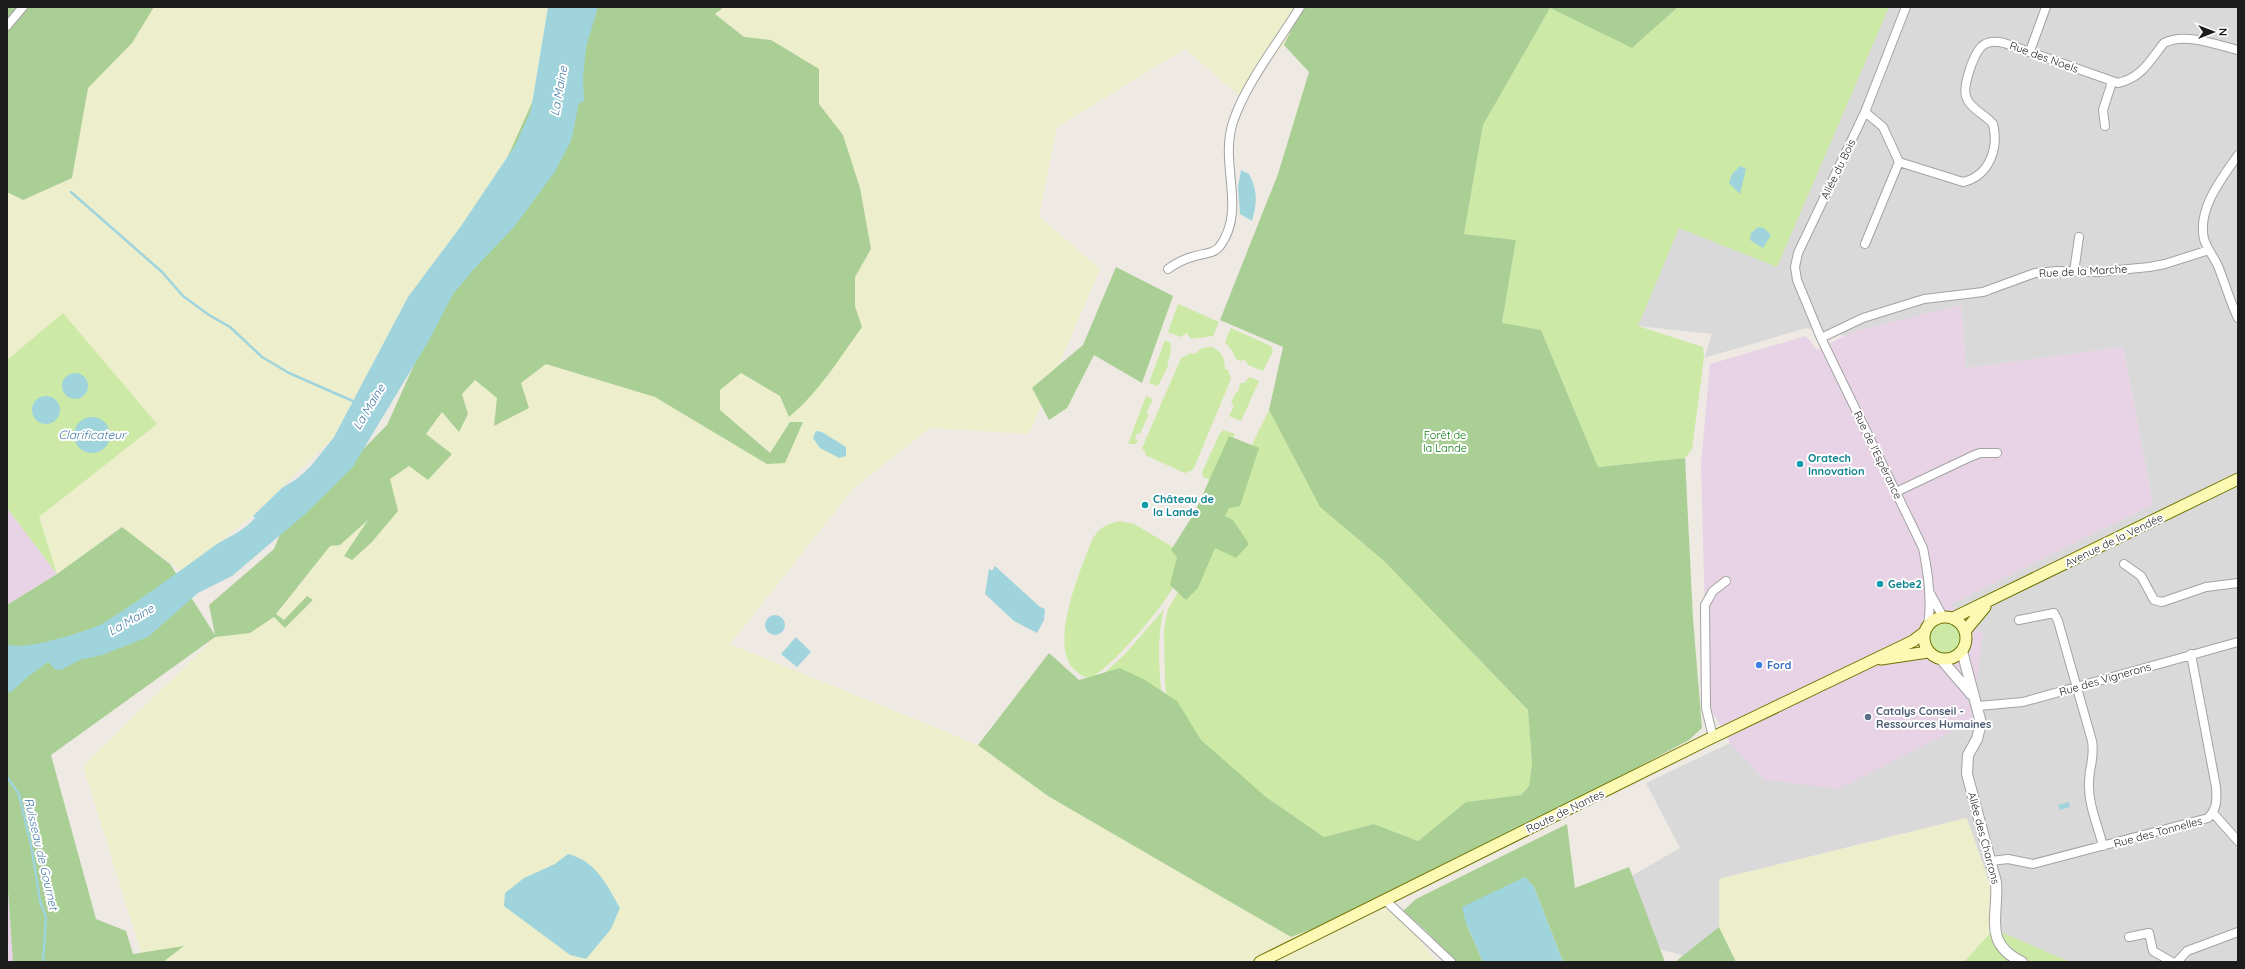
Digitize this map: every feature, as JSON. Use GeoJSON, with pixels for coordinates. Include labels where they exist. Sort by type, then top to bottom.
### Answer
{"type":"FeatureCollection","features":[{"type":"Feature","properties":{"kind":"main road","name":"Avenue de la Vendée"},"geometry":{"type":"LineString","coordinates":[[1948,618],[1991,600],[2238,479]]}},
{"type":"Feature","properties":{"kind":"main road","name":"Avenue de la Vendée"},"geometry":{"type":"LineString","coordinates":[[1965,631],[1991,600]]}},
{"type":"Feature","properties":{"kind":"main road"},"geometry":{"type":"LineString","coordinates":[[1948,618],[1958,621],[1965,631],[1966,638],[1962,651],[1953,658],[1941,659],[1928,652],[1924,639],[1926,629],[1932,621],[1948,618]]}},
{"type":"Feature","properties":{"kind":"main road","name":"Route de Nantes"},"geometry":{"type":"LineString","coordinates":[[1260,962],[1713,737],[1913,641],[1926,629]]}},
{"type":"Feature","properties":{"kind":"main road","name":"Route de Nantes"},"geometry":{"type":"LineString","coordinates":[[1871,660],[1928,652]]}},
{"type":"Feature","properties":{"kind":"street"},"geometry":{"type":"LineString","coordinates":[[7,26],[23,7]]}},
{"type":"Feature","properties":{"kind":"street"},"geometry":{"type":"LineString","coordinates":[[1168,269],[1192,256],[1213,252],[1223,240],[1232,215],[1228,152],[1233,122],[1248,91],[1300,7]]}},
{"type":"Feature","properties":{"kind":"street","name":"Allée du Bois"},"geometry":{"type":"LineString","coordinates":[[1820,334],[1797,280],[1795,267],[1798,253],[1865,112],[1906,7]]}},
{"type":"Feature","properties":{"kind":"street"},"geometry":{"type":"LineString","coordinates":[[2030,52],[2046,7]]}},
{"type":"Feature","properties":{"kind":"street","name":"Rue des Noels"},"geometry":{"type":"LineString","coordinates":[[1899,162],[1963,182],[1979,176],[1987,167],[1995,144],[1993,124],[1990,119],[1972,106],[1965,95],[1965,87],[1976,54],[1982,47],[1997,41],[2118,83],[2132,79],[2148,65],[2164,43],[2177,38],[2238,50]]}},
{"type":"Feature","properties":{"kind":"street"},"geometry":{"type":"LineString","coordinates":[[2105,126],[2103,110],[2112,82]]}},
{"type":"Feature","properties":{"kind":"street"},"geometry":{"type":"LineString","coordinates":[[1865,112],[1883,127],[1899,162],[1866,244]]}},
{"type":"Feature","properties":{"kind":"street"},"geometry":{"type":"LineString","coordinates":[[2238,155],[2220,182],[2205,213],[2203,227],[2209,250],[2217,264],[2238,318]]}},
{"type":"Feature","properties":{"kind":"street"},"geometry":{"type":"LineString","coordinates":[[2074,272],[2079,237]]}},
{"type":"Feature","properties":{"kind":"street","name":"Rue de la Marche"},"geometry":{"type":"LineString","coordinates":[[1820,334],[1863,318],[1924,299],[1983,292],[2035,273],[2106,272],[2149,267],[2166,264],[2209,250]]}},
{"type":"Feature","properties":{"kind":"street","name":"Rue de l'Espérance"},"geometry":{"type":"LineString","coordinates":[[1820,334],[1923,548],[1928,583],[1930,616],[1926,629]]}},
{"type":"Feature","properties":{"kind":"street"},"geometry":{"type":"LineString","coordinates":[[1896,492],[1980,453],[1998,453]]}},
{"type":"Feature","properties":{"kind":"street"},"geometry":{"type":"LineString","coordinates":[[2124,564],[2141,576],[2154,600],[2162,602],[2206,587],[2238,583]]}},
{"type":"Feature","properties":{"kind":"street"},"geometry":{"type":"LineString","coordinates":[[1713,737],[1706,708],[1705,606],[1713,590],[1726,580]]}},
{"type":"Feature","properties":{"kind":"street","name":"Rue de l'Espérance"},"geometry":{"type":"LineString","coordinates":[[1928,583],[1932,600],[1948,618]]}},
{"type":"Feature","properties":{"kind":"street"},"geometry":{"type":"LineString","coordinates":[[2019,620],[2054,613],[2077,686],[2094,750],[2089,776],[2089,795],[2103,846]]}},
{"type":"Feature","properties":{"kind":"street","name":"Rue des Vignerons"},"geometry":{"type":"LineString","coordinates":[[1976,702],[2023,702],[2238,642]]}},
{"type":"Feature","properties":{"kind":"street"},"geometry":{"type":"LineString","coordinates":[[1962,651],[1976,702]]}},
{"type":"Feature","properties":{"kind":"street","name":"Rue des Tonnelles"},"geometry":{"type":"LineString","coordinates":[[1991,861],[2008,859],[2033,864],[2195,823],[2208,818],[2213,813],[2217,801],[2216,787],[2191,654]]}},
{"type":"Feature","properties":{"kind":"street"},"geometry":{"type":"LineString","coordinates":[[1941,659],[1976,702]]}},
{"type":"Feature","properties":{"kind":"street","name":"Allée des Charrons"},"geometry":{"type":"LineString","coordinates":[[1976,702],[1981,723],[1977,739],[1968,756],[1967,774],[1991,861],[1997,896],[1994,924],[1996,938],[2009,954],[2022,962]]}},
{"type":"Feature","properties":{"kind":"street"},"geometry":{"type":"LineString","coordinates":[[2213,813],[2238,841]]}},
{"type":"Feature","properties":{"kind":"street"},"geometry":{"type":"LineString","coordinates":[[1385,900],[1451,962]]}},
{"type":"Feature","properties":{"kind":"street"},"geometry":{"type":"LineString","coordinates":[[2177,962],[2187,952],[2238,932]]}},
{"type":"Feature","properties":{"kind":"street"},"geometry":{"type":"LineString","coordinates":[[2129,937],[2149,933],[2153,951],[2172,962]]}},
{"type":"Feature","properties":{"kind":"shaded area"},"geometry":{"type":"Polygon","coordinates":[[[1889,7],[2238,7],[2238,962],[1995,962],[1988,960],[1991,887],[1966,818],[1719,879],[1719,927],[1685,956],[1626,940],[1621,882],[1680,848],[1646,783],[1730,743],[1765,780],[1950,605],[2153,504],[2123,347],[1966,368],[1961,305],[1845,336],[1806,328],[1704,358],[1712,334],[1637,326],[1679,228],[1777,267],[1889,7]]]}},
{"type":"Feature","properties":{"kind":"shaded area"},"geometry":{"type":"Polygon","coordinates":[[[1961,305],[1966,368],[2123,347],[2153,504],[1950,605],[1983,634],[1972,721],[1839,789],[1765,780],[1730,743],[1711,709],[1705,617],[1701,464],[1710,364],[1806,336],[1817,350],[1852,332],[1961,305]]]}},
{"type":"Feature","properties":{"kind":"shaded area"},"geometry":{"type":"Polygon","coordinates":[[[7,508],[57,574],[7,605],[7,508]]]}},
{"type":"Feature","properties":{"kind":"shaded area"},"geometry":{"type":"Polygon","coordinates":[[[7,889],[45,962],[7,962],[7,889]]]}},
{"type":"Feature","properties":{"kind":"green space"},"geometry":{"type":"Polygon","coordinates":[[[7,7],[154,7],[132,43],[88,88],[72,178],[23,200],[7,192],[7,7]]]}},
{"type":"Feature","properties":{"kind":"green space"},"geometry":{"type":"Polygon","coordinates":[[[151,7],[548,7],[531,110],[506,160],[461,226],[408,297],[334,437],[253,516],[182,571],[121,527],[57,574],[39,517],[157,424],[63,314],[7,360],[7,192],[23,200],[72,178],[88,88],[151,7]]]}},
{"type":"Feature","properties":{"kind":"green space"},"geometry":{"type":"Polygon","coordinates":[[[575,7],[724,7],[715,14],[744,37],[771,40],[819,69],[819,104],[843,135],[860,188],[871,249],[855,277],[855,306],[862,327],[819,386],[789,417],[780,396],[741,373],[720,390],[720,410],[770,453],[790,422],[803,422],[785,463],[767,464],[655,397],[546,364],[521,383],[529,408],[494,426],[497,398],[475,380],[462,394],[468,414],[459,432],[442,412],[426,434],[452,454],[428,480],[409,466],[390,479],[398,511],[372,542],[352,560],[344,556],[368,520],[340,545],[330,546],[276,614],[284,620],[307,596],[313,600],[285,628],[274,617],[250,633],[215,637],[51,755],[96,919],[126,931],[133,954],[184,946],[163,962],[13,962],[7,875],[7,605],[57,574],[122,527],[170,564],[215,635],[209,605],[274,549],[280,534],[387,425],[575,7]]]}},
{"type":"Feature","properties":{"kind":"green space"},"geometry":{"type":"Polygon","coordinates":[[[724,7],[1302,7],[1284,45],[1238,95],[1185,49],[1057,127],[1039,216],[1100,269],[1029,434],[930,428],[854,488],[730,644],[978,745],[1048,796],[1291,937],[1391,903],[1437,962],[144,962],[83,766],[215,637],[250,633],[274,617],[285,628],[313,601],[307,596],[284,620],[276,615],[330,546],[340,545],[369,519],[372,542],[398,511],[389,479],[409,466],[452,454],[426,434],[442,412],[458,431],[468,414],[462,394],[475,380],[497,398],[494,426],[521,383],[546,364],[655,397],[767,464],[790,422],[771,453],[720,410],[720,390],[741,373],[780,396],[789,417],[862,327],[855,306],[855,277],[871,249],[860,188],[843,135],[819,104],[819,69],[771,40],[744,37],[715,13],[724,7]]]}},
{"type":"Feature","properties":{"kind":"green space","name":"Forêt de la Lande"},"geometry":{"type":"Polygon","coordinates":[[[1302,7],[1678,7],[1632,48],[1550,8],[1483,125],[1464,234],[1516,240],[1502,323],[1541,330],[1598,467],[1685,458],[1693,619],[1702,728],[1689,740],[1380,903],[1291,937],[1048,796],[978,745],[1049,653],[1079,680],[1120,668],[1145,680],[1177,701],[1201,740],[1266,797],[1324,837],[1374,824],[1418,841],[1466,802],[1521,795],[1529,786],[1532,763],[1528,710],[1384,561],[1320,507],[1269,410],[1283,347],[1220,320],[1278,174],[1309,72],[1284,45],[1302,7]]]}},
{"type":"Feature","properties":{"kind":"green space"},"geometry":{"type":"Polygon","coordinates":[[[1678,7],[1889,7],[1777,267],[1679,228],[1638,326],[1703,347],[1704,358],[1692,449],[1685,458],[1598,467],[1541,330],[1502,324],[1516,240],[1464,234],[1483,125],[1550,8],[1632,48],[1678,7]]]}},
{"type":"Feature","properties":{"kind":"green space"},"geometry":{"type":"Polygon","coordinates":[[[1116,267],[1173,296],[1142,383],[1094,355],[1067,408],[1049,420],[1032,388],[1083,345],[1116,267]]]}},
{"type":"Feature","properties":{"kind":"green space"},"geometry":{"type":"Polygon","coordinates":[[[1178,304],[1219,322],[1213,336],[1191,339],[1187,333],[1180,337],[1168,332],[1178,304]]]}},
{"type":"Feature","properties":{"kind":"green space"},"geometry":{"type":"Polygon","coordinates":[[[63,313],[157,424],[39,517],[57,574],[7,508],[7,360],[63,313]]]}},
{"type":"Feature","properties":{"kind":"green space"},"geometry":{"type":"Polygon","coordinates":[[[1231,328],[1271,346],[1273,351],[1263,371],[1248,365],[1245,359],[1240,361],[1235,358],[1233,352],[1225,342],[1231,328]]]}},
{"type":"Feature","properties":{"kind":"green space"},"geometry":{"type":"Polygon","coordinates":[[[1165,340],[1171,343],[1170,356],[1167,363],[1169,364],[1158,386],[1149,383],[1165,340]]]}},
{"type":"Feature","properties":{"kind":"green space"},"geometry":{"type":"Polygon","coordinates":[[[1212,347],[1222,356],[1225,369],[1228,370],[1231,379],[1193,470],[1185,473],[1145,455],[1146,453],[1142,448],[1181,358],[1191,353],[1195,354],[1202,348],[1212,347]]]}},
{"type":"Feature","properties":{"kind":"green space"},"geometry":{"type":"Polygon","coordinates":[[[1250,377],[1259,381],[1241,421],[1229,416],[1234,406],[1231,403],[1236,392],[1238,393],[1240,383],[1244,383],[1250,377]]]}},
{"type":"Feature","properties":{"kind":"green space"},"geometry":{"type":"Polygon","coordinates":[[[1146,396],[1153,399],[1146,413],[1149,414],[1140,434],[1137,433],[1135,439],[1138,440],[1136,444],[1128,444],[1146,396]]]}},
{"type":"Feature","properties":{"kind":"green space"},"geometry":{"type":"Polygon","coordinates":[[[1269,410],[1320,507],[1384,561],[1528,710],[1532,763],[1529,786],[1521,795],[1466,802],[1418,841],[1374,824],[1324,837],[1266,797],[1211,766],[1167,700],[1165,682],[1164,629],[1168,609],[1187,577],[1269,410]]]}},
{"type":"Feature","properties":{"kind":"green space"},"geometry":{"type":"Polygon","coordinates":[[[1224,430],[1235,434],[1213,481],[1203,477],[1202,472],[1220,433],[1224,430]]]}},
{"type":"Feature","properties":{"kind":"green space"},"geometry":{"type":"Polygon","coordinates":[[[1229,436],[1259,448],[1240,506],[1229,508],[1225,516],[1233,520],[1249,544],[1236,558],[1215,548],[1198,588],[1186,600],[1170,585],[1177,557],[1171,550],[1195,512],[1229,436]]]}},
{"type":"Feature","properties":{"kind":"green space"},"geometry":{"type":"Polygon","coordinates":[[[1120,521],[1134,524],[1178,550],[1180,571],[1167,598],[1126,647],[1112,661],[1091,677],[1082,676],[1075,670],[1067,659],[1064,643],[1065,625],[1069,606],[1093,538],[1105,526],[1120,521]]]}},
{"type":"Feature","properties":{"kind":"green space"},"geometry":{"type":"Polygon","coordinates":[[[1164,609],[1161,622],[1159,662],[1164,714],[1100,677],[1126,653],[1164,609]]]}},
{"type":"Feature","properties":{"kind":"green space"},"geometry":{"type":"Polygon","coordinates":[[[1945,623],[1956,627],[1960,638],[1956,649],[1945,653],[1934,649],[1930,638],[1934,627],[1945,623]]]}},
{"type":"Feature","properties":{"kind":"green space"},"geometry":{"type":"Polygon","coordinates":[[[1967,818],[1990,885],[1994,929],[1964,962],[1736,962],[1719,927],[1719,879],[1967,818]]]}},
{"type":"Feature","properties":{"kind":"green space"},"geometry":{"type":"Polygon","coordinates":[[[1567,824],[1575,888],[1629,867],[1665,962],[1563,962],[1534,887],[1525,877],[1466,923],[1483,962],[1456,962],[1424,929],[1403,911],[1416,899],[1567,824]]]}},
{"type":"Feature","properties":{"kind":"green space"},"geometry":{"type":"Polygon","coordinates":[[[1719,927],[1736,962],[1675,962],[1719,927]]]}},
{"type":"Feature","properties":{"kind":"green space"},"geometry":{"type":"Polygon","coordinates":[[[1994,929],[2070,962],[1964,962],[1994,929]]]}},
{"type":"Feature","properties":{"kind":"water","name":"La Maine"},"geometry":{"type":"Polygon","coordinates":[[[548,7],[598,7],[586,47],[583,78],[584,99],[583,102],[579,103],[571,141],[554,173],[514,227],[474,269],[453,294],[428,342],[352,468],[305,514],[232,576],[198,593],[148,637],[102,655],[80,660],[61,670],[56,670],[48,662],[30,675],[11,692],[7,692],[7,644],[14,646],[39,643],[82,632],[102,624],[216,545],[243,529],[255,518],[253,516],[282,488],[298,478],[311,466],[334,437],[408,297],[461,226],[516,144],[531,110],[548,7]]]}},
{"type":"Feature","properties":{"kind":"water"},"geometry":{"type":"Polygon","coordinates":[[[1740,166],[1746,169],[1740,194],[1729,183],[1732,174],[1740,166]]]}},
{"type":"Feature","properties":{"kind":"water"},"geometry":{"type":"Polygon","coordinates":[[[1241,170],[1249,174],[1254,186],[1256,203],[1252,221],[1240,214],[1238,187],[1241,170]]]}},
{"type":"Feature","properties":{"kind":"water"},"geometry":{"type":"Polygon","coordinates":[[[1758,227],[1764,228],[1771,235],[1763,248],[1750,240],[1751,233],[1758,227]]]}},
{"type":"Feature","properties":{"kind":"water"},"geometry":{"type":"Polygon","coordinates":[[[75,373],[84,377],[88,386],[84,395],[75,399],[66,395],[62,386],[66,377],[75,373]]]}},
{"type":"Feature","properties":{"kind":"water"},"geometry":{"type":"Polygon","coordinates":[[[46,396],[56,400],[60,410],[56,420],[46,424],[36,420],[32,410],[36,400],[46,396]]]}},
{"type":"Feature","properties":{"kind":"water","name":"Clarificateur"},"geometry":{"type":"Polygon","coordinates":[[[96,417],[105,422],[109,428],[109,442],[105,448],[96,453],[88,453],[79,448],[75,442],[74,431],[79,422],[85,418],[96,417]]]}},
{"type":"Feature","properties":{"kind":"water"},"geometry":{"type":"Polygon","coordinates":[[[816,431],[822,432],[846,447],[846,456],[839,458],[820,448],[813,438],[816,431]]]}},
{"type":"Feature","properties":{"kind":"water"},"geometry":{"type":"Polygon","coordinates":[[[995,566],[1040,607],[1045,609],[1044,620],[1037,633],[1014,621],[985,594],[989,569],[992,571],[995,566]]]}},
{"type":"Feature","properties":{"kind":"water"},"geometry":{"type":"Polygon","coordinates":[[[775,615],[782,618],[785,625],[782,632],[775,635],[768,632],[765,625],[768,618],[775,615]]]}},
{"type":"Feature","properties":{"kind":"water"},"geometry":{"type":"Polygon","coordinates":[[[796,637],[811,652],[797,667],[781,654],[796,637]]]}},
{"type":"Feature","properties":{"kind":"water"},"geometry":{"type":"Polygon","coordinates":[[[2069,802],[2070,807],[2060,810],[2058,805],[2069,802]]]}},
{"type":"Feature","properties":{"kind":"water"},"geometry":{"type":"Polygon","coordinates":[[[568,854],[578,857],[586,862],[600,875],[620,908],[611,929],[586,959],[570,955],[504,906],[505,893],[524,878],[555,864],[568,854]]]}},
{"type":"Feature","properties":{"kind":"water"},"geometry":{"type":"Polygon","coordinates":[[[1525,877],[1534,887],[1563,962],[1483,962],[1466,923],[1462,907],[1525,877]]]}},
{"type":"Feature","properties":{"kind":"waterway"},"geometry":{"type":"LineString","coordinates":[[71,192],[162,272],[183,296],[209,315],[230,327],[262,357],[289,373],[355,402]]}},
{"type":"Feature","properties":{"kind":"waterway","name":"Ruisseau de Gournet"},"geometry":{"type":"LineString","coordinates":[[7,777],[19,794],[32,850],[40,901],[46,917],[43,962]]}},
{"type":"Feature","properties":{"kind":"place","name":"Oratech Innovation"},"geometry":{"type":"Point","coordinates":[1800,464]}},
{"type":"Feature","properties":{"kind":"place","name":"Château de la Lande"},"geometry":{"type":"Point","coordinates":[1145,505]}},
{"type":"Feature","properties":{"kind":"place","name":"Gebe2"},"geometry":{"type":"Point","coordinates":[1880,584]}},
{"type":"Feature","properties":{"kind":"place","name":"Ford"},"geometry":{"type":"Point","coordinates":[1759,665]}},
{"type":"Feature","properties":{"kind":"place","name":"Catalys Conseil - Ressources Humaines"},"geometry":{"type":"Point","coordinates":[1868,717]}}]}
